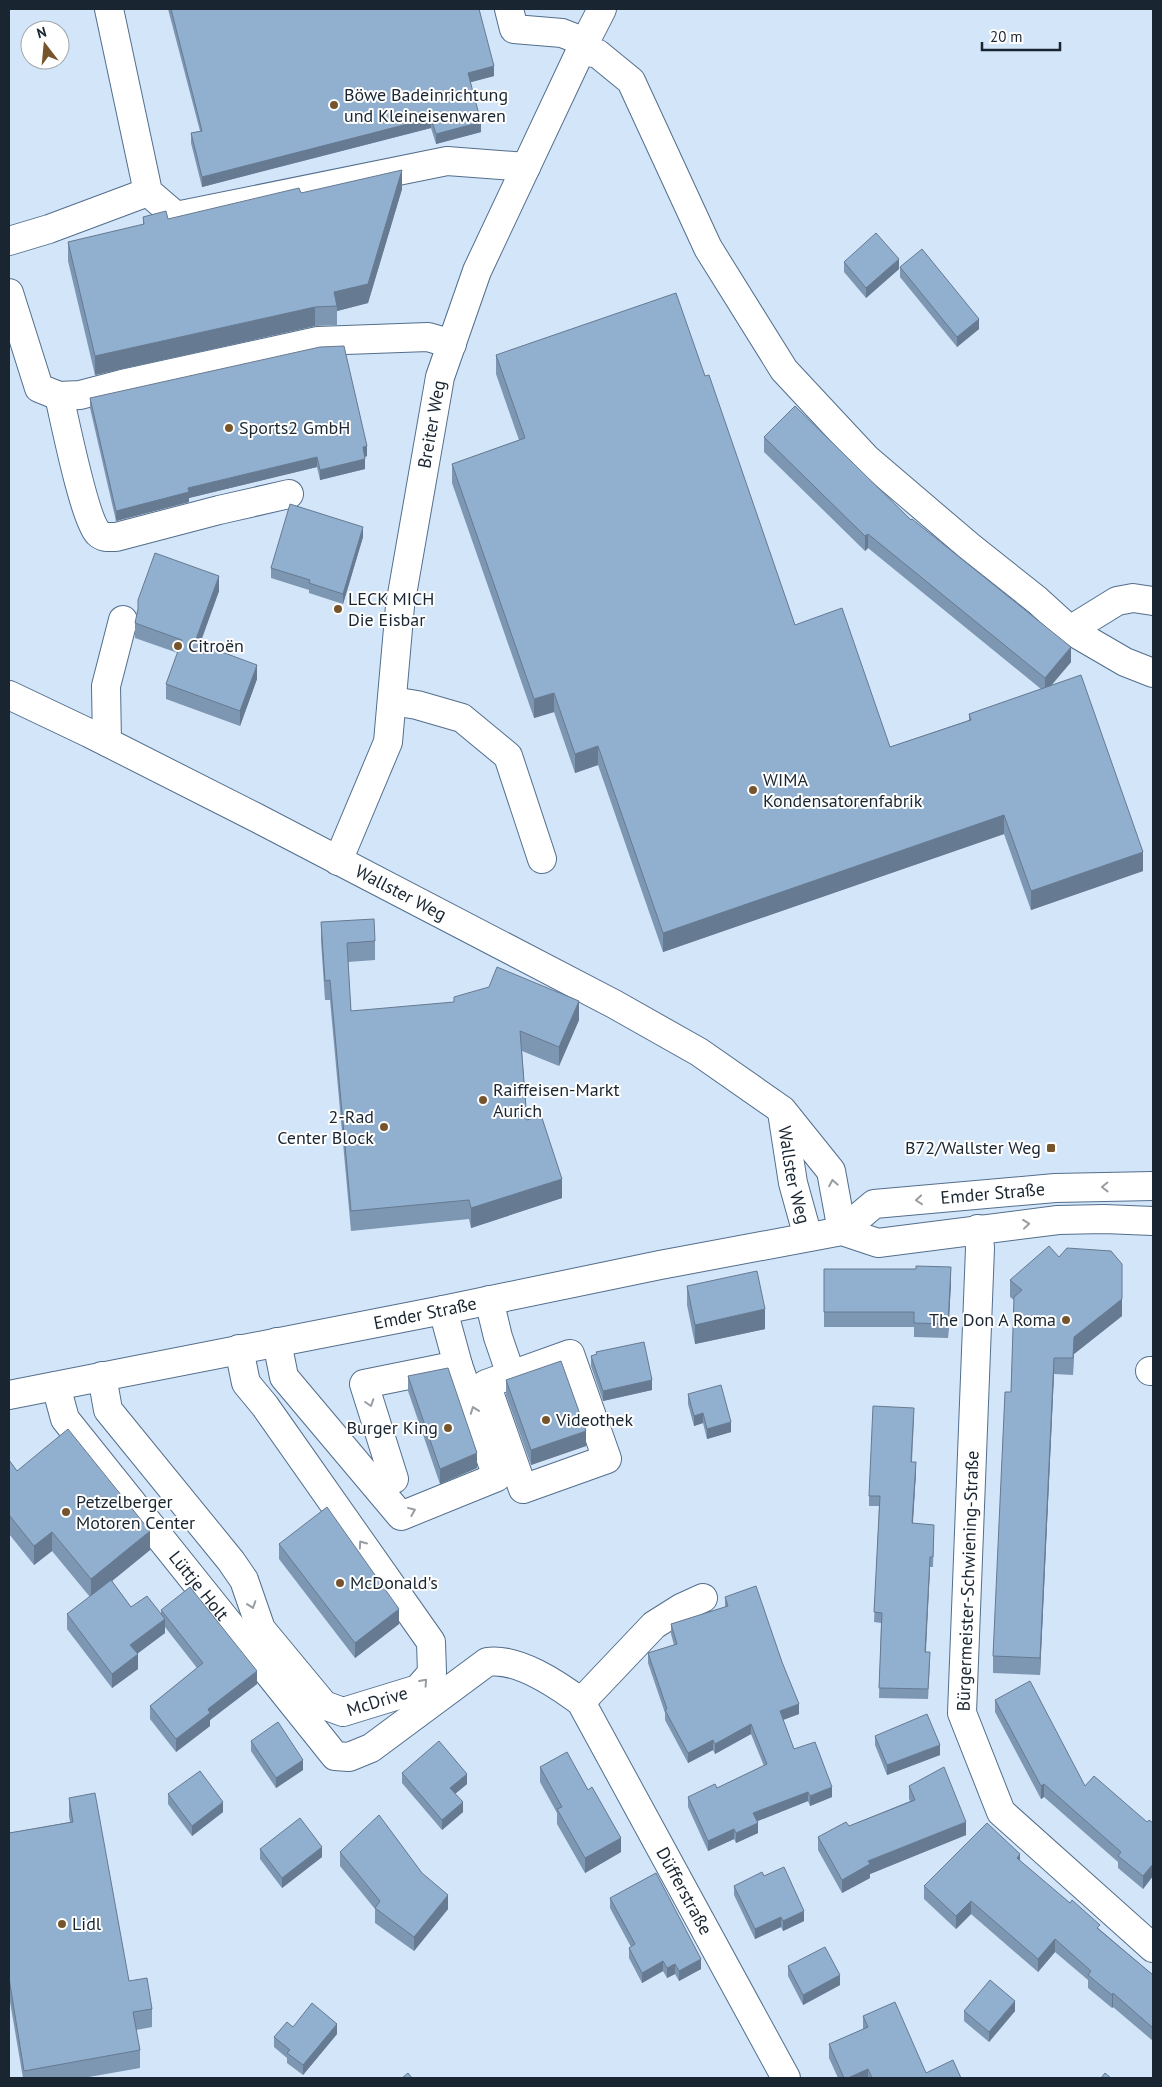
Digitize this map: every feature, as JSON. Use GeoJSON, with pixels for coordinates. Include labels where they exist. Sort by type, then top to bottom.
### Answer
{"type":"FeatureCollection","features":[{"type":"Feature","properties":{"kind":"street"},"geometry":{"type":"LineString","coordinates":[[109,9],[148,192],[176,216],[447,161],[526,167]]}},
{"type":"Feature","properties":{"kind":"street"},"geometry":{"type":"LineString","coordinates":[[509,9],[514,29],[562,33],[598,54],[630,82],[708,248],[784,370],[867,459],[969,546],[1037,600],[1070,630],[1125,662],[1153,673]]}},
{"type":"Feature","properties":{"kind":"street","name":"Breiter Weg"},"geometry":{"type":"LineString","coordinates":[[338,861],[388,742],[400,606],[440,377],[477,271],[602,9]]}},
{"type":"Feature","properties":{"kind":"street"},"geometry":{"type":"LineString","coordinates":[[9,241],[49,229],[148,192]]}},
{"type":"Feature","properties":{"kind":"street"},"geometry":{"type":"LineString","coordinates":[[9,293],[39,388],[59,396],[80,396],[122,384],[318,341],[428,337],[452,344]]}},
{"type":"Feature","properties":{"kind":"street"},"geometry":{"type":"LineString","coordinates":[[59,396],[87,510],[98,533],[106,538],[289,494]]}},
{"type":"Feature","properties":{"kind":"street"},"geometry":{"type":"LineString","coordinates":[[1070,630],[1118,601],[1133,598],[1153,601]]}},
{"type":"Feature","properties":{"kind":"street"},"geometry":{"type":"LineString","coordinates":[[107,742],[106,686],[123,620]]}},
{"type":"Feature","properties":{"kind":"street","name":"Wallster Weg"},"geometry":{"type":"LineString","coordinates":[[9,695],[107,742],[431,908],[699,1052],[782,1110],[831,1171],[842,1231]]}},
{"type":"Feature","properties":{"kind":"street"},"geometry":{"type":"LineString","coordinates":[[392,701],[417,705],[462,718],[508,756],[542,860]]}},
{"type":"Feature","properties":{"kind":"street","name":"Wallster Weg"},"geometry":{"type":"LineString","coordinates":[[782,1110],[793,1183],[808,1237]]}},
{"type":"Feature","properties":{"kind":"street","name":"Emder Straße"},"geometry":{"type":"LineString","coordinates":[[842,1231],[874,1204],[1055,1188],[1153,1186]]}},
{"type":"Feature","properties":{"kind":"street","name":"Emder Straße"},"geometry":{"type":"LineString","coordinates":[[9,1395],[444,1310],[660,1264],[842,1231],[878,1243],[1058,1220],[1153,1221]]}},
{"type":"Feature","properties":{"kind":"street","name":"Bürgermeister-Schwiening-Straße"},"geometry":{"type":"LineString","coordinates":[[978,1230],[980,1248],[962,1714],[1001,1812],[1153,1948]]}},
{"type":"Feature","properties":{"kind":"street"},"geometry":{"type":"LineString","coordinates":[[489,1300],[498,1337],[511,1375]]}},
{"type":"Feature","properties":{"kind":"street"},"geometry":{"type":"LineString","coordinates":[[277,1342],[284,1377],[378,1487],[400,1516],[497,1477],[458,1365],[444,1310]]}},
{"type":"Feature","properties":{"kind":"street","name":"McDrive"},"geometry":{"type":"LineString","coordinates":[[102,1376],[108,1410],[231,1561],[244,1580],[261,1629],[324,1705],[343,1712],[418,1689],[432,1673],[431,1642],[265,1406],[246,1383],[239,1349]]}},
{"type":"Feature","properties":{"kind":"street"},"geometry":{"type":"LineString","coordinates":[[570,1354],[607,1459],[523,1489],[486,1384],[511,1375],[570,1354]]}},
{"type":"Feature","properties":{"kind":"street"},"geometry":{"type":"LineString","coordinates":[[378,1487],[394,1480],[364,1384],[458,1365]]}},
{"type":"Feature","properties":{"kind":"street","name":"Lüttje Holt"},"geometry":{"type":"LineString","coordinates":[[56,1386],[65,1419],[335,1756],[349,1757],[371,1748],[487,1662],[511,1663],[550,1681],[581,1702]]}},
{"type":"Feature","properties":{"kind":"street"},"geometry":{"type":"LineString","coordinates":[[581,1702],[654,1625],[681,1608],[703,1598]]}},
{"type":"Feature","properties":{"kind":"street","name":"Düfferstraße"},"geometry":{"type":"LineString","coordinates":[[581,1702],[786,2078]]}},
{"type":"Feature","properties":{"kind":"building","name":"Böwe Badeinrichtung und Kleineisenwaren"},"geometry":{"type":"Polygon","coordinates":[[[171,9],[479,9],[494,66],[468,73],[481,122],[436,134],[431,118],[202,177],[191,133],[202,131],[171,9]]]}},
{"type":"Feature","properties":{"kind":"building"},"geometry":{"type":"Polygon","coordinates":[[[402,170],[368,284],[334,292],[337,306],[315,307],[95,356],[68,242],[144,224],[143,217],[166,211],[168,219],[299,188],[301,193],[402,170]]]}},
{"type":"Feature","properties":{"kind":"building"},"geometry":{"type":"Polygon","coordinates":[[[876,233],[899,259],[866,288],[844,262],[876,233]]]}},
{"type":"Feature","properties":{"kind":"building"},"geometry":{"type":"Polygon","coordinates":[[[922,249],[979,319],[957,337],[900,267],[922,249]]]}},
{"type":"Feature","properties":{"kind":"building"},"geometry":{"type":"Polygon","coordinates":[[[676,293],[705,376],[709,375],[795,625],[842,608],[890,747],[971,720],[969,714],[1081,675],[1143,852],[1031,891],[1004,815],[663,933],[598,746],[575,754],[554,693],[534,699],[452,464],[525,438],[496,355],[676,293]]]}},
{"type":"Feature","properties":{"kind":"building"},"geometry":{"type":"Polygon","coordinates":[[[344,346],[367,446],[363,447],[365,459],[320,470],[317,457],[188,488],[189,492],[116,511],[90,398],[320,347],[344,346]]]}},
{"type":"Feature","properties":{"kind":"building"},"geometry":{"type":"Polygon","coordinates":[[[795,406],[911,520],[1071,647],[1045,678],[868,534],[865,536],[764,437],[795,406]]]}},
{"type":"Feature","properties":{"kind":"building"},"geometry":{"type":"Polygon","coordinates":[[[290,504],[363,527],[343,594],[309,583],[310,580],[271,568],[290,504]]]}},
{"type":"Feature","properties":{"kind":"building","name":"Citroën"},"geometry":{"type":"Polygon","coordinates":[[[155,553],[219,576],[195,642],[257,665],[240,711],[166,684],[182,640],[135,623],[138,600],[155,553]]]}},
{"type":"Feature","properties":{"kind":"building"},"geometry":{"type":"Polygon","coordinates":[[[374,919],[375,941],[347,943],[351,1011],[454,1002],[454,997],[489,987],[497,967],[579,1001],[559,1047],[520,1031],[527,1120],[541,1115],[562,1179],[471,1208],[469,1200],[351,1211],[330,980],[325,981],[321,922],[374,919]]]}},
{"type":"Feature","properties":{"kind":"building"},"geometry":{"type":"Polygon","coordinates":[[[1049,1246],[1059,1257],[1067,1248],[1111,1251],[1122,1264],[1122,1299],[1074,1337],[1073,1358],[1054,1358],[1040,1658],[993,1656],[1005,1392],[1011,1392],[1014,1297],[1022,1290],[1010,1280],[1049,1246]]]}},
{"type":"Feature","properties":{"kind":"building"},"geometry":{"type":"Polygon","coordinates":[[[916,1266],[951,1267],[948,1324],[914,1323],[914,1312],[824,1312],[824,1269],[916,1269],[916,1266]]]}},
{"type":"Feature","properties":{"kind":"building"},"geometry":{"type":"Polygon","coordinates":[[[757,1271],[765,1309],[695,1325],[687,1286],[757,1271]]]}},
{"type":"Feature","properties":{"kind":"building"},"geometry":{"type":"Polygon","coordinates":[[[644,1342],[652,1380],[603,1391],[591,1356],[597,1354],[596,1352],[644,1342]]]}},
{"type":"Feature","properties":{"kind":"building","name":"Videothek"},"geometry":{"type":"Polygon","coordinates":[[[561,1361],[586,1431],[531,1450],[506,1380],[561,1361]]]}},
{"type":"Feature","properties":{"kind":"building"},"geometry":{"type":"Polygon","coordinates":[[[448,1368],[477,1453],[440,1469],[408,1376],[448,1368]]]}},
{"type":"Feature","properties":{"kind":"building"},"geometry":{"type":"Polygon","coordinates":[[[721,1385],[731,1422],[707,1429],[703,1413],[694,1416],[688,1394],[721,1385]]]}},
{"type":"Feature","properties":{"kind":"building"},"geometry":{"type":"Polygon","coordinates":[[[873,1406],[914,1408],[911,1462],[916,1462],[912,1523],[934,1525],[933,1557],[930,1557],[925,1652],[930,1652],[928,1689],[879,1688],[882,1613],[874,1612],[880,1496],[869,1496],[873,1406]]]}},
{"type":"Feature","properties":{"kind":"building","name":"Petzelberger Motoren Center"},"geometry":{"type":"Polygon","coordinates":[[[68,1429],[150,1531],[91,1579],[52,1532],[34,1546],[9,1515],[9,1460],[17,1471],[68,1429]]]}},
{"type":"Feature","properties":{"kind":"building"},"geometry":{"type":"Polygon","coordinates":[[[327,1507],[399,1609],[355,1643],[279,1544],[327,1507]]]}},
{"type":"Feature","properties":{"kind":"building"},"geometry":{"type":"Polygon","coordinates":[[[111,1580],[131,1607],[147,1596],[165,1619],[130,1645],[138,1654],[112,1674],[67,1614],[111,1580]]]}},
{"type":"Feature","properties":{"kind":"building"},"geometry":{"type":"Polygon","coordinates":[[[756,1586],[782,1662],[799,1704],[780,1711],[794,1749],[815,1742],[832,1787],[810,1796],[808,1792],[753,1813],[758,1823],[736,1833],[734,1829],[708,1841],[688,1797],[715,1784],[717,1788],[767,1764],[751,1724],[715,1744],[713,1740],[688,1753],[665,1710],[667,1709],[648,1653],[677,1644],[671,1624],[728,1606],[725,1597],[756,1586]]]}},
{"type":"Feature","properties":{"kind":"building"},"geometry":{"type":"Polygon","coordinates":[[[190,1587],[257,1671],[208,1709],[210,1713],[176,1739],[150,1706],[203,1663],[161,1610],[190,1587]]]}},
{"type":"Feature","properties":{"kind":"building"},"geometry":{"type":"Polygon","coordinates":[[[1030,1681],[1085,1786],[1094,1776],[1147,1822],[1149,1820],[1153,1823],[1153,1864],[1143,1876],[1118,1856],[1121,1852],[1044,1784],[1041,1786],[995,1700],[1030,1681]]]}},
{"type":"Feature","properties":{"kind":"building"},"geometry":{"type":"Polygon","coordinates":[[[927,1714],[940,1745],[887,1765],[875,1736],[927,1714]]]}},
{"type":"Feature","properties":{"kind":"building"},"geometry":{"type":"Polygon","coordinates":[[[278,1722],[303,1760],[276,1778],[251,1741],[278,1722]]]}},
{"type":"Feature","properties":{"kind":"building"},"geometry":{"type":"Polygon","coordinates":[[[439,1741],[467,1774],[450,1788],[463,1802],[442,1820],[402,1773],[439,1741]]]}},
{"type":"Feature","properties":{"kind":"building"},"geometry":{"type":"Polygon","coordinates":[[[567,1752],[588,1790],[592,1787],[621,1838],[585,1858],[557,1809],[562,1807],[540,1767],[567,1752]]]}},
{"type":"Feature","properties":{"kind":"building"},"geometry":{"type":"Polygon","coordinates":[[[944,1767],[966,1822],[868,1861],[870,1864],[842,1880],[818,1837],[846,1822],[849,1826],[915,1800],[909,1786],[944,1767]]]}},
{"type":"Feature","properties":{"kind":"building"},"geometry":{"type":"Polygon","coordinates":[[[200,1771],[223,1802],[192,1826],[168,1794],[200,1771]]]}},
{"type":"Feature","properties":{"kind":"building","name":"Lidl"},"geometry":{"type":"Polygon","coordinates":[[[95,1793],[129,1981],[147,1978],[152,2009],[133,2012],[140,2050],[24,2071],[9,1978],[9,1833],[73,1822],[69,1798],[95,1793]]]}},
{"type":"Feature","properties":{"kind":"building"},"geometry":{"type":"Polygon","coordinates":[[[379,1815],[422,1873],[448,1895],[414,1937],[375,1908],[380,1901],[340,1852],[379,1815]]]}},
{"type":"Feature","properties":{"kind":"building"},"geometry":{"type":"Polygon","coordinates":[[[300,1818],[322,1847],[282,1878],[260,1849],[300,1818]]]}},
{"type":"Feature","properties":{"kind":"building"},"geometry":{"type":"Polygon","coordinates":[[[987,1823],[1020,1854],[1017,1858],[1070,1903],[1072,1900],[1100,1925],[1097,1928],[1153,1975],[1153,2028],[1113,1993],[1112,1995],[1088,1975],[1091,1971],[1055,1939],[1038,1959],[971,1901],[956,1916],[924,1886],[987,1823]]]}},
{"type":"Feature","properties":{"kind":"building"},"geometry":{"type":"Polygon","coordinates":[[[784,1867],[804,1911],[783,1921],[781,1917],[755,1929],[734,1886],[762,1872],[764,1876],[784,1867]]]}},
{"type":"Feature","properties":{"kind":"building"},"geometry":{"type":"Polygon","coordinates":[[[656,1873],[701,1959],[679,1971],[675,1964],[667,1968],[663,1961],[642,1973],[629,1948],[635,1944],[610,1898],[656,1873]]]}},
{"type":"Feature","properties":{"kind":"building"},"geometry":{"type":"Polygon","coordinates":[[[825,1947],[840,1975],[803,1995],[788,1966],[825,1947]]]}},
{"type":"Feature","properties":{"kind":"building"},"geometry":{"type":"Polygon","coordinates":[[[990,1980],[1015,2001],[989,2032],[964,2011],[990,1980]]]}},
{"type":"Feature","properties":{"kind":"building"},"geometry":{"type":"Polygon","coordinates":[[[895,2002],[926,2073],[953,2060],[961,2078],[872,2078],[868,2069],[844,2078],[829,2044],[868,2027],[863,2016],[895,2002]]]}},
{"type":"Feature","properties":{"kind":"building"},"geometry":{"type":"Polygon","coordinates":[[[312,2003],[337,2024],[303,2065],[287,2053],[290,2050],[274,2037],[287,2022],[293,2027],[312,2003]]]}},
{"type":"Feature","properties":{"kind":"building"},"geometry":{"type":"Polygon","coordinates":[[[408,2073],[412,2078],[402,2078],[408,2073]]]}},
{"type":"Feature","properties":{"kind":"building"},"geometry":{"type":"Polygon","coordinates":[[[1105,2073],[1111,2078],[1101,2078],[1105,2073]]]}},
{"type":"Feature","properties":{"kind":"place","name":"Böwe Badeinrichtung und Kleineisenwaren"},"geometry":{"type":"Point","coordinates":[334,105]}},
{"type":"Feature","properties":{"kind":"place","name":"Sports2 GmbH"},"geometry":{"type":"Point","coordinates":[229,428]}},
{"type":"Feature","properties":{"kind":"place","name":"LECK MICH Die Eisbar"},"geometry":{"type":"Point","coordinates":[338,609]}},
{"type":"Feature","properties":{"kind":"place","name":"Citroën"},"geometry":{"type":"Point","coordinates":[178,646]}},
{"type":"Feature","properties":{"kind":"place","name":"WIMA Kondensatorenfabrik"},"geometry":{"type":"Point","coordinates":[753,790]}},
{"type":"Feature","properties":{"kind":"place","name":"Raiffeisen-Markt Aurich"},"geometry":{"type":"Point","coordinates":[483,1100]}},
{"type":"Feature","properties":{"kind":"place","name":"2-Rad Center Block"},"geometry":{"type":"Point","coordinates":[384,1127]}},
{"type":"Feature","properties":{"kind":"place","name":"B72/Wallster Weg"},"geometry":{"type":"Point","coordinates":[1051,1148]}},
{"type":"Feature","properties":{"kind":"place","name":"The Don A Roma"},"geometry":{"type":"Point","coordinates":[1066,1320]}},
{"type":"Feature","properties":{"kind":"place","name":"Videothek"},"geometry":{"type":"Point","coordinates":[546,1420]}},
{"type":"Feature","properties":{"kind":"place","name":"Burger King"},"geometry":{"type":"Point","coordinates":[448,1428]}},
{"type":"Feature","properties":{"kind":"place","name":"Petzelberger Motoren Center"},"geometry":{"type":"Point","coordinates":[66,1512]}},
{"type":"Feature","properties":{"kind":"place","name":"McDonald's"},"geometry":{"type":"Point","coordinates":[340,1583]}},
{"type":"Feature","properties":{"kind":"place","name":"Lidl"},"geometry":{"type":"Point","coordinates":[62,1924]}}]}
